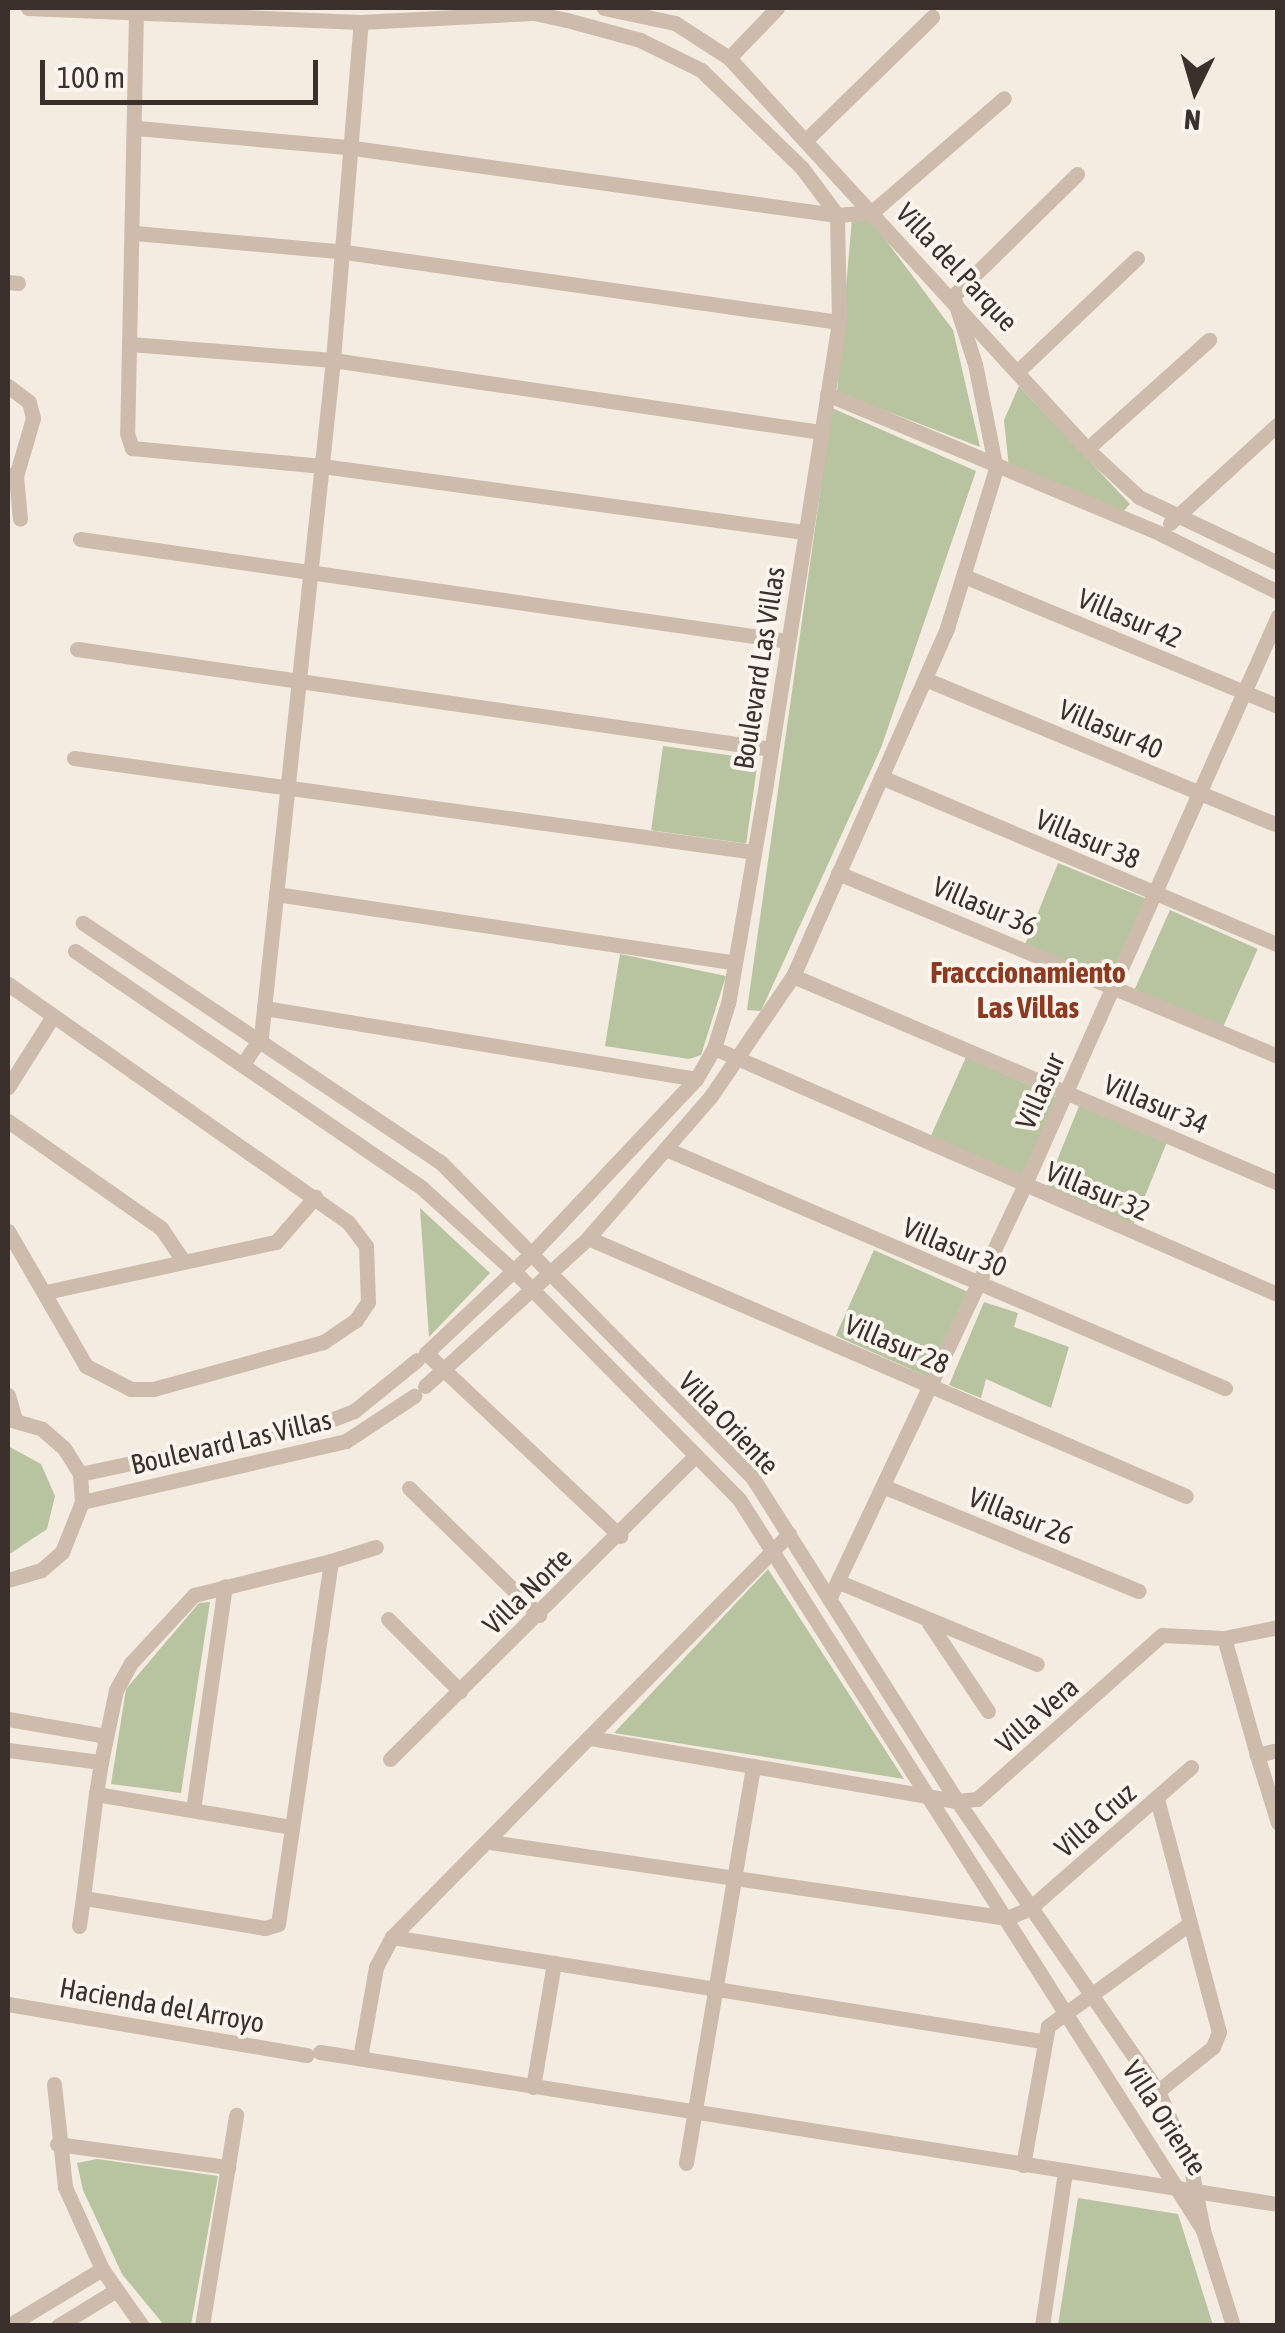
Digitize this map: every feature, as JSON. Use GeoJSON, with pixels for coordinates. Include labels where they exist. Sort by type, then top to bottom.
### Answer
{"type":"FeatureCollection","features":[{"type":"Feature","properties":{"kind":"street"},"geometry":{"type":"LineString","coordinates":[[28,8],[362,22],[542,10],[568,14],[640,40],[702,70],[802,168],[837,216]]}},
{"type":"Feature","properties":{"kind":"street","name":"Villa del Parque"},"geometry":{"type":"LineString","coordinates":[[604,8],[676,15],[728,58],[806,138],[953,296],[1087,449],[1138,497],[1174,518],[1278,563]]}},
{"type":"Feature","properties":{"kind":"street"},"geometry":{"type":"LineString","coordinates":[[728,58],[777,8]]}},
{"type":"Feature","properties":{"kind":"street"},"geometry":{"type":"LineString","coordinates":[[136,12],[135,232],[127,433],[137,451],[322,466],[806,532]]}},
{"type":"Feature","properties":{"kind":"street"},"geometry":{"type":"LineString","coordinates":[[806,138],[932,17]]}},
{"type":"Feature","properties":{"kind":"street"},"geometry":{"type":"LineString","coordinates":[[243,1064],[261,1037],[333,360],[346,146],[362,22]]}},
{"type":"Feature","properties":{"kind":"street"},"geometry":{"type":"LineString","coordinates":[[137,128],[346,146],[837,216],[872,212],[1004,98]]}},
{"type":"Feature","properties":{"kind":"street"},"geometry":{"type":"LineString","coordinates":[[953,296],[1077,174]]}},
{"type":"Feature","properties":{"kind":"street","name":"Boulevard Las Villas"},"geometry":{"type":"LineString","coordinates":[[80,1474],[328,1421],[376,1394],[514,1271],[696,1079],[714,1048],[735,963],[772,749],[839,322],[837,216]]}},
{"type":"Feature","properties":{"kind":"street"},"geometry":{"type":"LineString","coordinates":[[135,232],[338,251],[839,322]]}},
{"type":"Feature","properties":{"kind":"street"},"geometry":{"type":"LineString","coordinates":[[1018,370],[1136,258]]}},
{"type":"Feature","properties":{"kind":"street","name":"Boulevard Las Villas"},"geometry":{"type":"LineString","coordinates":[[82,1502],[346,1441],[385,1418],[588,1238],[735,1062],[794,976],[925,678],[964,576],[996,469],[975,364],[953,296]]}},
{"type":"Feature","properties":{"kind":"street"},"geometry":{"type":"LineString","coordinates":[[1087,449],[1209,340]]}},
{"type":"Feature","properties":{"kind":"street"},"geometry":{"type":"LineString","coordinates":[[130,344],[333,360],[822,432]]}},
{"type":"Feature","properties":{"kind":"street"},"geometry":{"type":"LineString","coordinates":[[8,386],[29,402],[34,418],[12,476],[20,519]]}},
{"type":"Feature","properties":{"kind":"street"},"geometry":{"type":"LineString","coordinates":[[828,394],[996,469],[1160,534],[1278,592]]}},
{"type":"Feature","properties":{"kind":"street"},"geometry":{"type":"LineString","coordinates":[[1160,534],[1278,424]]}},
{"type":"Feature","properties":{"kind":"street"},"geometry":{"type":"LineString","coordinates":[[80,539],[310,576],[788,641]]}},
{"type":"Feature","properties":{"kind":"street","name":"Villasur 42"},"geometry":{"type":"LineString","coordinates":[[964,576],[1278,706]]}},
{"type":"Feature","properties":{"kind":"street","name":"Villasur"},"geometry":{"type":"LineString","coordinates":[[829,1598],[979,1285],[1202,794],[1278,616]]}},
{"type":"Feature","properties":{"kind":"street"},"geometry":{"type":"LineString","coordinates":[[77,649],[772,749]]}},
{"type":"Feature","properties":{"kind":"street","name":"Villasur 40"},"geometry":{"type":"LineString","coordinates":[[925,678],[1278,824]]}},
{"type":"Feature","properties":{"kind":"street"},"geometry":{"type":"LineString","coordinates":[[74,758],[754,852]]}},
{"type":"Feature","properties":{"kind":"street","name":"Villasur 38"},"geometry":{"type":"LineString","coordinates":[[881,777],[1278,945]]}},
{"type":"Feature","properties":{"kind":"street","name":"Villasur 36"},"geometry":{"type":"LineString","coordinates":[[838,873],[1278,1056]]}},
{"type":"Feature","properties":{"kind":"street"},"geometry":{"type":"LineString","coordinates":[[276,894],[735,963]]}},
{"type":"Feature","properties":{"kind":"street","name":"Villa Oriente"},"geometry":{"type":"LineString","coordinates":[[84,923],[261,1037],[440,1162],[546,1275],[752,1477],[957,1801],[1091,2000],[1158,2091],[1233,2326]]}},
{"type":"Feature","properties":{"kind":"street","name":"Villa Oriente"},"geometry":{"type":"LineString","coordinates":[[76,952],[422,1188],[514,1271],[739,1499],[932,1796],[1067,2014],[1191,2193]]}},
{"type":"Feature","properties":{"kind":"street","name":"Villasur 34"},"geometry":{"type":"LineString","coordinates":[[794,976],[1278,1183]]}},
{"type":"Feature","properties":{"kind":"street"},"geometry":{"type":"LineString","coordinates":[[8,984],[315,1197],[358,1234],[370,1268],[368,1302],[356,1320],[323,1342],[153,1389],[131,1389],[86,1366],[8,1232]]}},
{"type":"Feature","properties":{"kind":"street"},"geometry":{"type":"LineString","coordinates":[[264,1008],[696,1079]]}},
{"type":"Feature","properties":{"kind":"street"},"geometry":{"type":"LineString","coordinates":[[8,1087],[53,1016]]}},
{"type":"Feature","properties":{"kind":"street","name":"Villasur 32"},"geometry":{"type":"LineString","coordinates":[[714,1048],[735,1062],[1277,1294]]}},
{"type":"Feature","properties":{"kind":"street"},"geometry":{"type":"LineString","coordinates":[[8,1120],[161,1228],[183,1261]]}},
{"type":"Feature","properties":{"kind":"street","name":"Villasur 30"},"geometry":{"type":"LineString","coordinates":[[666,1148],[1224,1388]]}},
{"type":"Feature","properties":{"kind":"street"},"geometry":{"type":"LineString","coordinates":[[46,1292],[276,1242],[315,1197]]}},
{"type":"Feature","properties":{"kind":"street","name":"Villasur 28"},"geometry":{"type":"LineString","coordinates":[[588,1238],[1186,1496]]}},
{"type":"Feature","properties":{"kind":"street"},"geometry":{"type":"LineString","coordinates":[[422,1356],[442,1370],[620,1536]]}},
{"type":"Feature","properties":{"kind":"street"},"geometry":{"type":"LineString","coordinates":[[376,1394],[385,1418]]}},
{"type":"Feature","properties":{"kind":"street"},"geometry":{"type":"LineString","coordinates":[[8,1395],[11,1419],[54,1438],[80,1474],[82,1502],[62,1552],[41,1570],[8,1580]]}},
{"type":"Feature","properties":{"kind":"street","name":"Villa Norte"},"geometry":{"type":"LineString","coordinates":[[390,1759],[620,1536],[696,1455]]}},
{"type":"Feature","properties":{"kind":"street","name":"Villasur 26"},"geometry":{"type":"LineString","coordinates":[[885,1487],[1138,1591]]}},
{"type":"Feature","properties":{"kind":"street"},"geometry":{"type":"LineString","coordinates":[[409,1488],[539,1615]]}},
{"type":"Feature","properties":{"kind":"street"},"geometry":{"type":"LineString","coordinates":[[360,2058],[376,1968],[392,1937],[490,1842],[789,1534]]}},
{"type":"Feature","properties":{"kind":"street"},"geometry":{"type":"LineString","coordinates":[[79,1926],[100,1762],[116,1690],[131,1662],[178,1607],[224,1586],[376,1548]]}},
{"type":"Feature","properties":{"kind":"street"},"geometry":{"type":"LineString","coordinates":[[83,1898],[276,1928],[331,1561]]}},
{"type":"Feature","properties":{"kind":"street"},"geometry":{"type":"LineString","coordinates":[[839,1582],[1037,1664]]}},
{"type":"Feature","properties":{"kind":"street"},"geometry":{"type":"LineString","coordinates":[[192,1810],[224,1586]]}},
{"type":"Feature","properties":{"kind":"street"},"geometry":{"type":"LineString","coordinates":[[388,1619],[460,1691]]}},
{"type":"Feature","properties":{"kind":"street"},"geometry":{"type":"LineString","coordinates":[[928,1621],[988,1711]]}},
{"type":"Feature","properties":{"kind":"street"},"geometry":{"type":"LineString","coordinates":[[1278,1627],[1224,1638],[1278,1824]]}},
{"type":"Feature","properties":{"kind":"street","name":"Villa Vera"},"geometry":{"type":"LineString","coordinates":[[957,1801],[988,1792],[1162,1635],[1224,1638]]}},
{"type":"Feature","properties":{"kind":"street"},"geometry":{"type":"LineString","coordinates":[[8,1719],[106,1736]]}},
{"type":"Feature","properties":{"kind":"street"},"geometry":{"type":"LineString","coordinates":[[590,1738],[957,1801]]}},
{"type":"Feature","properties":{"kind":"street"},"geometry":{"type":"LineString","coordinates":[[8,1750],[100,1762]]}},
{"type":"Feature","properties":{"kind":"street"},"geometry":{"type":"LineString","coordinates":[[1257,1755],[1278,1750]]}},
{"type":"Feature","properties":{"kind":"street"},"geometry":{"type":"LineString","coordinates":[[686,2163],[753,1766]]}},
{"type":"Feature","properties":{"kind":"street","name":"Villa Cruz"},"geometry":{"type":"LineString","coordinates":[[1007,1918],[1030,1908],[1191,1767]]}},
{"type":"Feature","properties":{"kind":"street"},"geometry":{"type":"LineString","coordinates":[[96,1794],[292,1827]]}},
{"type":"Feature","properties":{"kind":"street"},"geometry":{"type":"LineString","coordinates":[[1157,1800],[1218,2038],[1158,2091]]}},
{"type":"Feature","properties":{"kind":"street"},"geometry":{"type":"LineString","coordinates":[[490,1842],[1007,1918]]}},
{"type":"Feature","properties":{"kind":"street"},"geometry":{"type":"LineString","coordinates":[[1022,2166],[1041,2041],[1048,2026],[1091,2000],[1189,1924]]}},
{"type":"Feature","properties":{"kind":"street"},"geometry":{"type":"LineString","coordinates":[[392,1937],[1041,2041]]}},
{"type":"Feature","properties":{"kind":"street"},"geometry":{"type":"LineString","coordinates":[[533,2086],[554,1963]]}},
{"type":"Feature","properties":{"kind":"street","name":"Hacienda del Arroyo"},"geometry":{"type":"LineString","coordinates":[[8,2004],[1278,2204]]}},
{"type":"Feature","properties":{"kind":"street"},"geometry":{"type":"LineString","coordinates":[[54,2084],[57,2144],[66,2187],[102,2269],[142,2326]]}},
{"type":"Feature","properties":{"kind":"street"},"geometry":{"type":"LineString","coordinates":[[202,2326],[236,2115]]}},
{"type":"Feature","properties":{"kind":"street"},"geometry":{"type":"LineString","coordinates":[[57,2144],[228,2167]]}},
{"type":"Feature","properties":{"kind":"street"},"geometry":{"type":"LineString","coordinates":[[1042,2326],[1066,2172]]}},
{"type":"Feature","properties":{"kind":"street"},"geometry":{"type":"LineString","coordinates":[[8,2326],[102,2269]]}},
{"type":"Feature","properties":{"kind":"street"},"geometry":{"type":"LineString","coordinates":[[58,2326],[115,2291]]}},
{"type":"Feature","properties":{"kind":"green space"},"geometry":{"type":"Polygon","coordinates":[[[852,218],[870,219],[953,330],[980,447],[837,392],[852,218]]]}},
{"type":"Feature","properties":{"kind":"green space"},"geometry":{"type":"Polygon","coordinates":[[[1019,386],[1130,504],[1121,514],[1009,468],[1004,420],[1019,386]]]}},
{"type":"Feature","properties":{"kind":"green space"},"geometry":{"type":"Polygon","coordinates":[[[832,408],[976,471],[881,748],[761,1011],[747,1010],[832,408]]]}},
{"type":"Feature","properties":{"kind":"green space"},"geometry":{"type":"Polygon","coordinates":[[[663,746],[758,759],[746,844],[651,830],[663,746]]]}},
{"type":"Feature","properties":{"kind":"green space"},"geometry":{"type":"Polygon","coordinates":[[[1058,863],[1145,898],[1112,981],[1025,946],[1058,863]]]}},
{"type":"Feature","properties":{"kind":"green space"},"geometry":{"type":"Polygon","coordinates":[[[1170,910],[1258,949],[1222,1029],[1135,989],[1170,910]]]}},
{"type":"Feature","properties":{"kind":"green space"},"geometry":{"type":"Polygon","coordinates":[[[620,954],[726,976],[701,1055],[689,1059],[605,1046],[620,954]]]}},
{"type":"Feature","properties":{"kind":"green space"},"geometry":{"type":"Polygon","coordinates":[[[966,1057],[1059,1098],[1023,1181],[929,1139],[966,1057]]]}},
{"type":"Feature","properties":{"kind":"green space"},"geometry":{"type":"Polygon","coordinates":[[[1079,1106],[1167,1142],[1134,1224],[1046,1189],[1079,1106]]]}},
{"type":"Feature","properties":{"kind":"green space"},"geometry":{"type":"Polygon","coordinates":[[[420,1208],[490,1273],[429,1337],[420,1208]]]}},
{"type":"Feature","properties":{"kind":"green space"},"geometry":{"type":"Polygon","coordinates":[[[874,1250],[968,1292],[930,1378],[836,1336],[874,1250]]]}},
{"type":"Feature","properties":{"kind":"green space"},"geometry":{"type":"Polygon","coordinates":[[[984,1302],[1018,1313],[1014,1327],[1069,1347],[1051,1408],[986,1379],[981,1398],[949,1385],[984,1302]]]}},
{"type":"Feature","properties":{"kind":"green space"},"geometry":{"type":"Polygon","coordinates":[[[8,1446],[41,1464],[55,1496],[47,1529],[8,1555],[8,1446]]]}},
{"type":"Feature","properties":{"kind":"green space"},"geometry":{"type":"Polygon","coordinates":[[[768,1569],[904,1779],[614,1733],[768,1569]]]}},
{"type":"Feature","properties":{"kind":"green space"},"geometry":{"type":"Polygon","coordinates":[[[210,1602],[181,1793],[111,1784],[126,1689],[199,1603],[210,1602]]]}},
{"type":"Feature","properties":{"kind":"green space"},"geometry":{"type":"Polygon","coordinates":[[[97,2159],[218,2176],[191,2325],[164,2325],[122,2274],[83,2190],[77,2163],[97,2159]]]}},
{"type":"Feature","properties":{"kind":"green space"},"geometry":{"type":"Polygon","coordinates":[[[1078,2198],[1178,2214],[1213,2325],[1058,2325],[1078,2198]]]}},
{"type":"Feature","properties":{"kind":"district","name":"Fracccionamiento Las Villas"},"geometry":{"type":"Point","coordinates":[1028,989]}}]}
